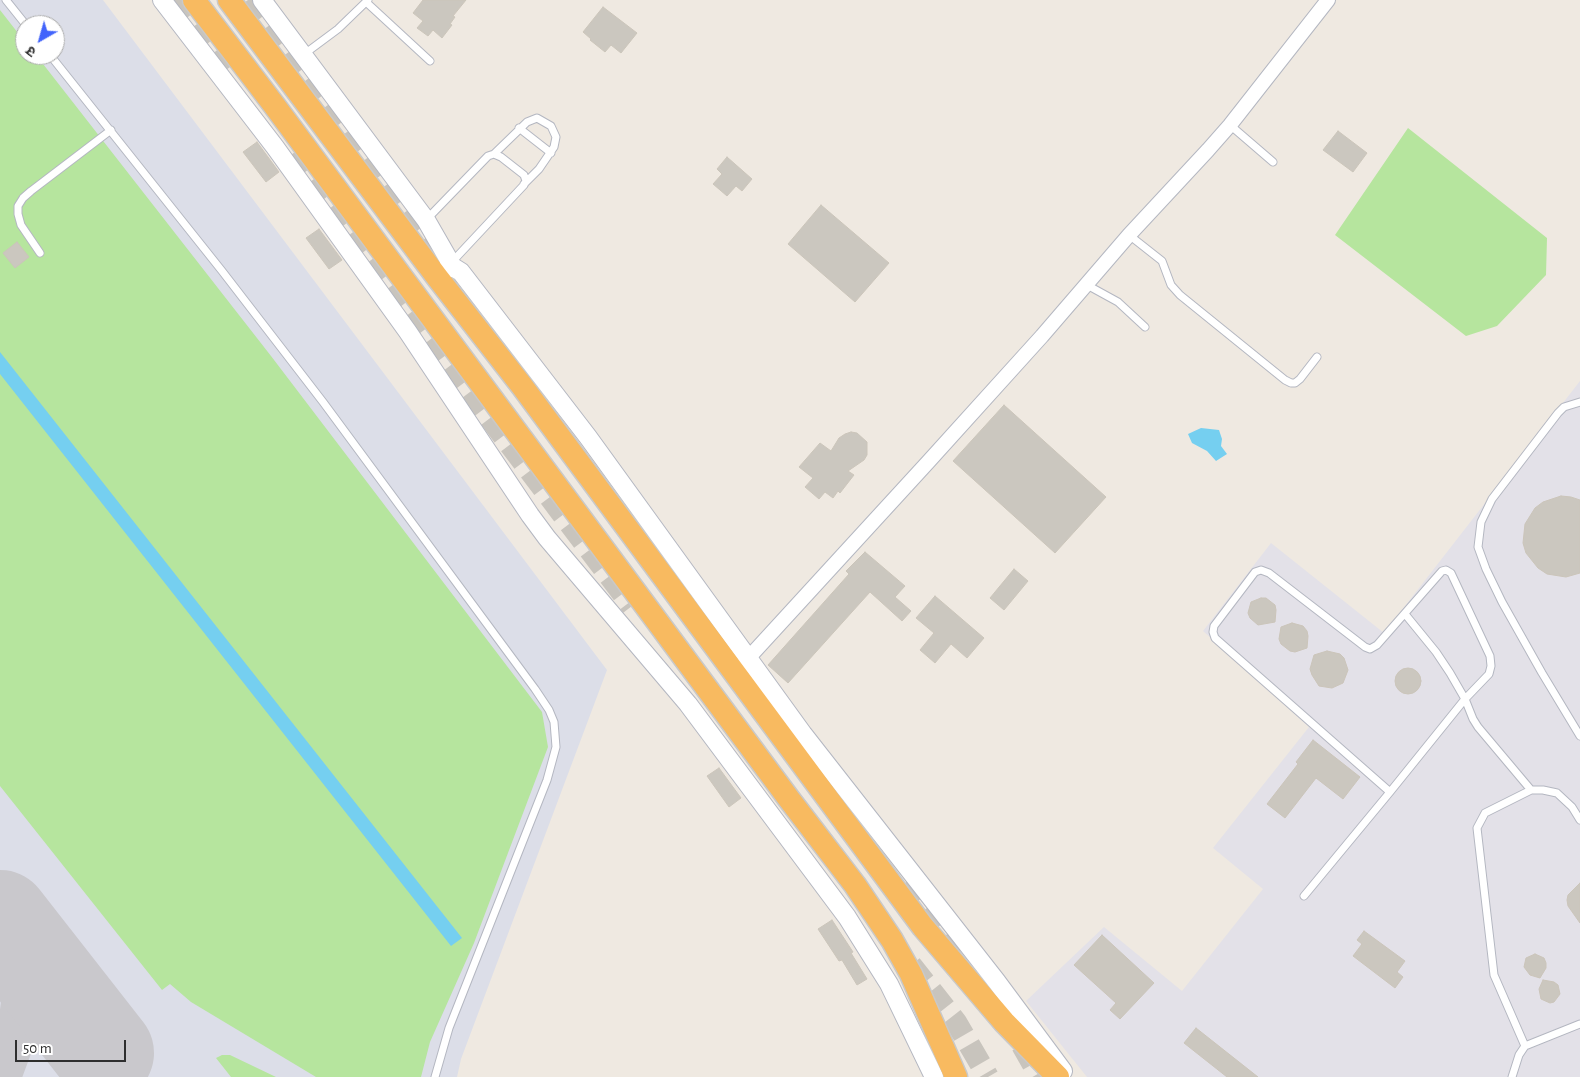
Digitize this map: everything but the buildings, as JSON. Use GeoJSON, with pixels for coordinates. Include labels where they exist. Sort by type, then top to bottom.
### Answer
{"type":"FeatureCollection","features":[{"type":"Feature","properties":{"kind":"highway"},"geometry":{"type":"LineString","coordinates":[[194,0],[280,113],[789,800],[856,885],[892,940],[911,974],[956,1077]]}},
{"type":"Feature","properties":{"kind":"highway"},"geometry":{"type":"LineString","coordinates":[[230,0],[447,269],[522,386],[740,666],[923,927],[1004,1022],[1058,1077]]}},
{"type":"Feature","properties":{"kind":"street"},"geometry":{"type":"LineString","coordinates":[[162,0],[275,147],[408,332],[536,523],[688,704],[847,917],[889,984],[934,1077]]}},
{"type":"Feature","properties":{"kind":"street"},"geometry":{"type":"LineString","coordinates":[[262,0],[426,220],[447,269]]}},
{"type":"Feature","properties":{"kind":"street"},"geometry":{"type":"LineString","coordinates":[[1068,1077],[803,734],[740,666],[929,461],[1129,235],[1230,125],[1328,0]]}},
{"type":"Feature","properties":{"kind":"lane"},"geometry":{"type":"LineString","coordinates":[[6,0],[18,15]]}},
{"type":"Feature","properties":{"kind":"lane"},"geometry":{"type":"LineString","coordinates":[[303,55],[338,29],[367,1],[430,60]]}},
{"type":"Feature","properties":{"kind":"lane"},"geometry":{"type":"LineString","coordinates":[[58,65],[216,263],[323,402],[535,689],[549,710],[554,722],[556,747],[547,780],[449,1028],[435,1077]]}},
{"type":"Feature","properties":{"kind":"lane"},"geometry":{"type":"LineString","coordinates":[[426,220],[488,156],[494,154],[527,122],[537,118],[551,126],[556,137],[551,153],[447,269]]}},
{"type":"Feature","properties":{"kind":"lane"},"geometry":{"type":"LineString","coordinates":[[1230,125],[1273,162]]}},
{"type":"Feature","properties":{"kind":"lane"},"geometry":{"type":"LineString","coordinates":[[520,128],[551,153]]}},
{"type":"Feature","properties":{"kind":"lane"},"geometry":{"type":"LineString","coordinates":[[40,253],[21,225],[18,206],[31,191],[110,130]]}},
{"type":"Feature","properties":{"kind":"lane"},"geometry":{"type":"LineString","coordinates":[[494,154],[500,156],[520,172],[526,180],[524,184]]}},
{"type":"Feature","properties":{"kind":"lane"},"geometry":{"type":"LineString","coordinates":[[1129,235],[1162,261],[1171,285],[1180,295],[1285,380],[1295,383],[1300,380],[1317,357]]}},
{"type":"Feature","properties":{"kind":"lane"},"geometry":{"type":"LineString","coordinates":[[1087,284],[1118,302],[1145,327]]}},
{"type":"Feature","properties":{"kind":"lane"},"geometry":{"type":"LineString","coordinates":[[1580,402],[1564,408],[1558,413],[1492,499],[1481,522],[1478,547],[1502,602],[1580,736]]}},
{"type":"Feature","properties":{"kind":"lane"},"geometry":{"type":"LineString","coordinates":[[1304,896],[1390,792],[1465,699],[1488,674],[1491,666],[1490,656],[1451,573],[1446,570],[1442,571],[1377,645],[1370,649],[1269,573],[1261,570],[1255,572],[1214,626],[1215,638],[1390,792]]}},
{"type":"Feature","properties":{"kind":"lane"},"geometry":{"type":"LineString","coordinates":[[1405,614],[1436,652],[1465,699],[1473,720],[1484,736],[1531,790]]}},
{"type":"Feature","properties":{"kind":"lane"},"geometry":{"type":"LineString","coordinates":[[1525,1046],[1494,975],[1478,828],[1485,813],[1531,790],[1543,790],[1557,794],[1572,807],[1580,820]]}},
{"type":"Feature","properties":{"kind":"lane"},"geometry":{"type":"LineString","coordinates":[[1512,1077],[1519,1056],[1525,1046],[1580,1024]]}},
{"type":"Feature","properties":{"kind":"shaded area"},"geometry":{"type":"Polygon","coordinates":[[[0,0],[103,0],[607,670],[461,1059],[457,1077],[0,1077],[0,0]]]}},
{"type":"Feature","properties":{"kind":"shaded area"},"geometry":{"type":"Polygon","coordinates":[[[1580,381],[1580,1077],[1087,1077],[1026,1001],[1104,927],[1182,991],[1263,889],[1213,848],[1309,727],[1203,631],[1271,543],[1384,633],[1580,381]]]}},
{"type":"Feature","properties":{"kind":"green space"},"geometry":{"type":"Polygon","coordinates":[[[0,10],[15,29],[15,65],[44,65],[271,356],[542,712],[548,747],[474,943],[430,1042],[421,1077],[316,1077],[191,1002],[170,984],[162,990],[0,786],[0,10]]]}},
{"type":"Feature","properties":{"kind":"green space"},"geometry":{"type":"Polygon","coordinates":[[[1408,128],[1547,238],[1546,275],[1497,326],[1466,336],[1335,235],[1408,128]]]}},
{"type":"Feature","properties":{"kind":"green space"},"geometry":{"type":"Polygon","coordinates":[[[222,1055],[230,1055],[276,1077],[231,1077],[216,1058],[222,1055]]]}},
{"type":"Feature","properties":{"kind":"water"},"geometry":{"type":"Polygon","coordinates":[[[0,352],[462,938],[451,946],[0,374],[0,352]]]}},
{"type":"Feature","properties":{"kind":"water"},"geometry":{"type":"Polygon","coordinates":[[[1201,428],[1219,430],[1222,439],[1221,446],[1227,454],[1216,461],[1207,451],[1192,443],[1188,434],[1201,428]]]}},
{"type":"Feature","properties":{"kind":"taxiway"},"geometry":{"type":"LineString","coordinates":[[1,1077],[17,1034],[21,1003],[16,958],[9,931]]}},
{"type":"Feature","properties":{"kind":"taxiway"},"geometry":{"type":"LineString","coordinates":[[82,1026],[96,1077]]}},
{"type":"Feature","properties":{"kind":"runway"},"geometry":{"type":"LineString","coordinates":[[0,920],[104,1053]]}},
{"type":"Feature","properties":{"kind":"tunnel"},"geometry":{"type":"LineString","coordinates":[[174,0],[226,70]]}},
{"type":"Feature","properties":{"kind":"tunnel"},"geometry":{"type":"LineString","coordinates":[[248,0],[535,386]]}},
{"type":"Feature","properties":{"kind":"tunnel"},"geometry":{"type":"LineString","coordinates":[[291,155],[632,606]]}},
{"type":"Feature","properties":{"kind":"tunnel"},"geometry":{"type":"LineString","coordinates":[[904,884],[964,959]]}},
{"type":"Feature","properties":{"kind":"tunnel"},"geometry":{"type":"LineString","coordinates":[[911,965],[956,1022],[988,1077]]}},
{"type":"Feature","properties":{"kind":"tunnel"},"geometry":{"type":"LineString","coordinates":[[1022,1045],[1040,1077]]}}]}
